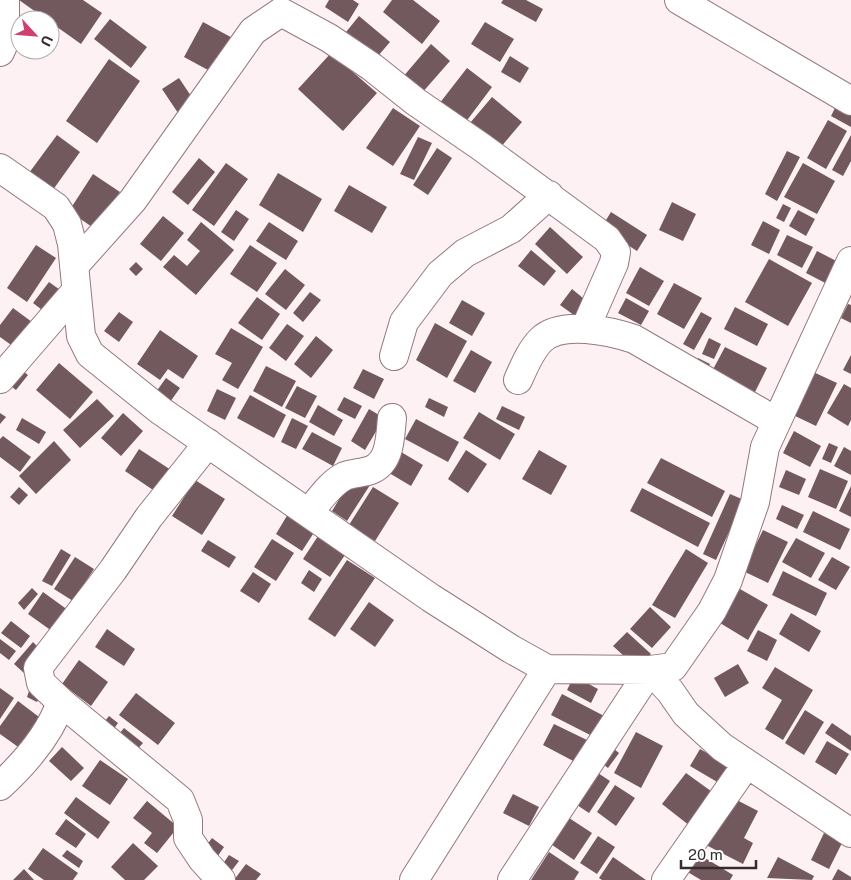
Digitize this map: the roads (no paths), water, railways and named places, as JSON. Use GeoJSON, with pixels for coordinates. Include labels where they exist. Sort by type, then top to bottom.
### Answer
{"type":"FeatureCollection","features":[{"type":"Feature","properties":{"kind":"street"},"geometry":{"type":"LineString","coordinates":[[0,52],[5,41],[5,0]]}},
{"type":"Feature","properties":{"kind":"street"},"geometry":{"type":"LineString","coordinates":[[679,0],[851,101]]}},
{"type":"Feature","properties":{"kind":"street"},"geometry":{"type":"LineString","coordinates":[[0,380],[133,200],[253,30],[281,12],[329,38],[372,67],[416,102],[607,238],[616,252],[614,263],[585,330]]}},
{"type":"Feature","properties":{"kind":"street"},"geometry":{"type":"LineString","coordinates":[[0,168],[56,207],[67,224],[81,336],[90,354],[154,406],[431,598],[511,649],[547,669],[650,670],[674,667],[712,611],[728,580],[755,502],[765,447],[851,262]]}},
{"type":"Feature","properties":{"kind":"street"},"geometry":{"type":"LineString","coordinates":[[394,356],[404,322],[440,274],[465,253],[511,229],[549,195]]}},
{"type":"Feature","properties":{"kind":"street"},"geometry":{"type":"LineString","coordinates":[[518,380],[529,357],[541,339],[560,330],[610,331],[634,338],[776,421]]}},
{"type":"Feature","properties":{"kind":"street"},"geometry":{"type":"LineString","coordinates":[[309,512],[345,476],[374,469],[384,459],[390,446],[392,418]]}},
{"type":"Feature","properties":{"kind":"street"},"geometry":{"type":"LineString","coordinates":[[208,443],[149,517],[113,570],[38,668],[41,683],[61,702],[180,800],[188,820],[188,838],[202,859],[221,880]]}},
{"type":"Feature","properties":{"kind":"street"},"geometry":{"type":"LineString","coordinates":[[414,880],[547,669]]}},
{"type":"Feature","properties":{"kind":"street"},"geometry":{"type":"LineString","coordinates":[[650,670],[670,691],[686,714],[722,748],[746,766],[851,833]]}},
{"type":"Feature","properties":{"kind":"street"},"geometry":{"type":"LineString","coordinates":[[512,880],[650,670]]}},
{"type":"Feature","properties":{"kind":"street"},"geometry":{"type":"LineString","coordinates":[[0,786],[20,768],[56,719],[61,702]]}},
{"type":"Feature","properties":{"kind":"street"},"geometry":{"type":"LineString","coordinates":[[666,880],[746,766]]}}]}
